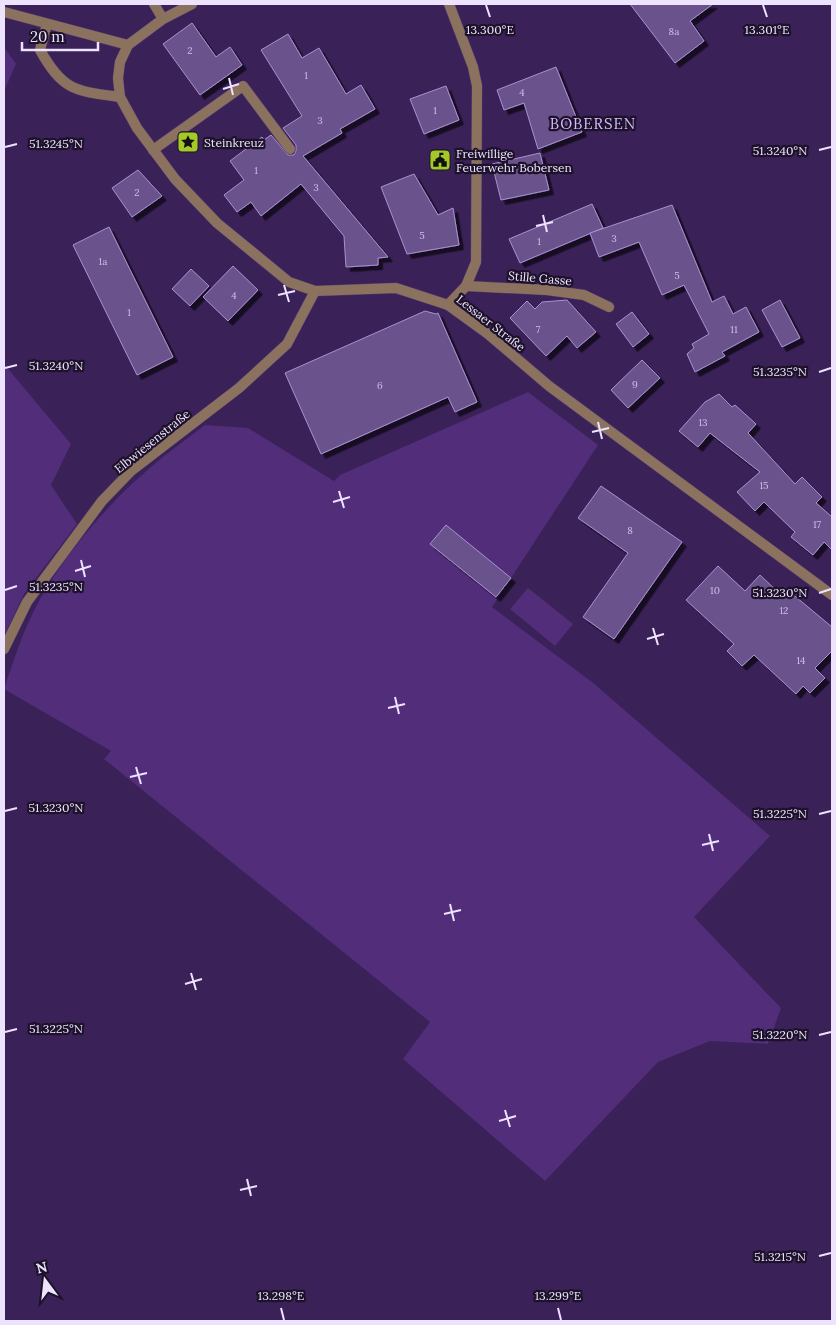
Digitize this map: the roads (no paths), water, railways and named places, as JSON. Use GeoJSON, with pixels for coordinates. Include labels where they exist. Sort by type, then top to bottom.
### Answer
{"type":"FeatureCollection","features":[{"type":"Feature","properties":{"kind":"street"},"geometry":{"type":"LineString","coordinates":[[154,4],[163,19]]}},
{"type":"Feature","properties":{"kind":"street"},"geometry":{"type":"LineString","coordinates":[[4,12],[70,28],[128,45],[163,19],[192,4]]}},
{"type":"Feature","properties":{"kind":"street"},"geometry":{"type":"LineString","coordinates":[[448,304],[466,286],[476,262],[477,86],[473,67],[449,4]]}},
{"type":"Feature","properties":{"kind":"street"},"geometry":{"type":"LineString","coordinates":[[48,24],[40,50],[53,73],[70,88],[120,97]]}},
{"type":"Feature","properties":{"kind":"street","name":"Lessaer Straße"},"geometry":{"type":"LineString","coordinates":[[128,45],[120,62],[118,78],[120,97],[127,112],[175,179],[217,223],[289,282],[315,291],[396,288],[448,304],[488,334],[549,386],[831,593]]}},
{"type":"Feature","properties":{"kind":"street"},"geometry":{"type":"LineString","coordinates":[[153,150],[243,86],[290,149]]}},
{"type":"Feature","properties":{"kind":"street","name":"Stille Gasse"},"geometry":{"type":"LineString","coordinates":[[466,286],[548,290],[584,295],[609,307]]}},
{"type":"Feature","properties":{"kind":"street","name":"Elbwiesenstraße"},"geometry":{"type":"LineString","coordinates":[[4,649],[27,602],[102,501],[131,471],[239,388],[287,344],[315,291]]}},
{"type":"Feature","properties":{"kind":"place","name":"Steinkreuz"},"geometry":{"type":"Point","coordinates":[188,142]}},
{"type":"Feature","properties":{"kind":"place","name":"Freiwillige Feuerwehr Bobersen"},"geometry":{"type":"Point","coordinates":[440,160]}},
{"type":"Feature","properties":{"kind":"district","name":"BOBERSEN"},"geometry":{"type":"Point","coordinates":[593,123]}}]}
